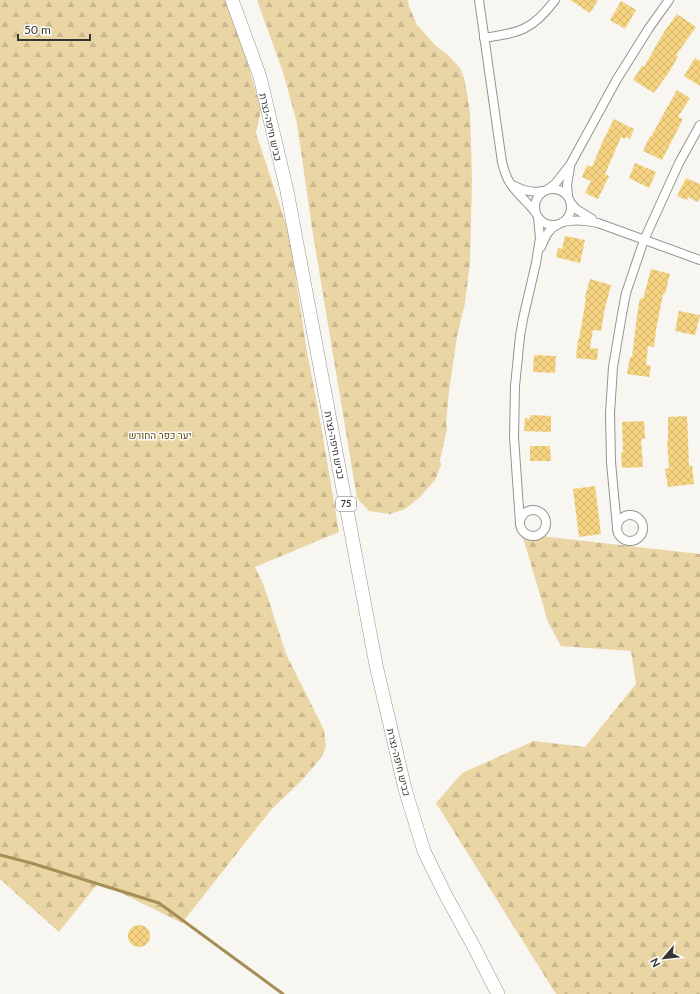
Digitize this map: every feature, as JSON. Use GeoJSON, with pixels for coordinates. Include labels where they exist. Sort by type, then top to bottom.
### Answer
{"type":"FeatureCollection","features":[{"type":"Feature","properties":{"kind":"highway","name":"כביש חיפה-נצרת"},"geometry":{"type":"LineString","coordinates":[[232,0],[260,77],[287,191],[376,665],[405,789],[424,851],[498,994]]}},
{"type":"Feature","properties":{"kind":"street"},"geometry":{"type":"LineString","coordinates":[[479,0],[502,162],[507,178],[515,190],[545,223],[551,225],[560,224],[568,218],[571,213],[571,203]]}},
{"type":"Feature","properties":{"kind":"street"},"geometry":{"type":"LineString","coordinates":[[484,38],[510,34],[526,28],[541,17],[555,0]]}},
{"type":"Feature","properties":{"kind":"street"},"geometry":{"type":"LineString","coordinates":[[517,489],[520,498],[527,507],[543,514],[546,521],[546,528],[542,534],[528,536],[522,530],[517,489],[514,437],[515,386],[523,319],[536,263],[540,238],[535,202],[537,197],[555,184],[572,163],[617,79],[649,28],[669,0]]}},
{"type":"Feature","properties":{"kind":"street"},"geometry":{"type":"LineString","coordinates":[[617,527],[622,517],[630,515],[637,516],[643,525],[643,532],[639,538],[632,541],[625,540],[619,535],[617,527],[613,492],[610,436],[611,387],[626,293],[644,240],[679,163],[700,125]]}},
{"type":"Feature","properties":{"kind":"street"},"geometry":{"type":"LineString","coordinates":[[572,163],[567,185],[571,203],[576,209],[598,223]]}},
{"type":"Feature","properties":{"kind":"street"},"geometry":{"type":"LineString","coordinates":[[507,178],[514,186],[528,192],[536,193],[552,188],[563,191],[568,195]]}},
{"type":"Feature","properties":{"kind":"street"},"geometry":{"type":"LineString","coordinates":[[536,263],[544,241],[552,228],[571,220],[585,220],[598,223],[700,260]]}},
{"type":"Feature","properties":{"kind":"street"},"geometry":{"type":"LineString","coordinates":[[613,492],[618,505],[622,510],[630,515]]}},
{"type":"Feature","properties":{"kind":"street"},"geometry":{"type":"LineString","coordinates":[[520,523],[523,516],[529,511],[533,510]]}},
{"type":"Feature","properties":{"kind":"green space","name":"יער כפר החורש"},"geometry":{"type":"Polygon","coordinates":[[[0,0],[227,0],[239,33],[261,110],[256,133],[289,233],[307,352],[339,532],[255,567],[264,586],[286,654],[324,730],[326,747],[321,758],[302,780],[271,810],[182,923],[99,882],[59,932],[0,879],[0,0]]]}},
{"type":"Feature","properties":{"kind":"green space"},"geometry":{"type":"Polygon","coordinates":[[[257,0],[408,0],[417,25],[435,45],[449,56],[460,68],[464,78],[470,113],[472,179],[470,262],[465,303],[457,336],[449,391],[446,424],[447,429],[440,460],[441,465],[435,480],[420,497],[405,509],[390,514],[369,511],[357,498],[312,228],[297,123],[283,72],[257,0]]]}},
{"type":"Feature","properties":{"kind":"green space"},"geometry":{"type":"Polygon","coordinates":[[[522,534],[700,554],[700,994],[556,994],[436,803],[462,773],[534,741],[585,747],[636,684],[631,651],[561,646],[548,622],[522,534]]]}},
{"type":"Feature","properties":{"kind":"building"},"geometry":{"type":"Polygon","coordinates":[[[570,0],[598,0],[590,13],[570,0]]]}},
{"type":"Feature","properties":{"kind":"building"},"geometry":{"type":"Polygon","coordinates":[[[621,1],[636,10],[625,29],[610,20],[621,1]]]}},
{"type":"Feature","properties":{"kind":"building"},"geometry":{"type":"Polygon","coordinates":[[[677,14],[696,27],[676,55],[678,56],[671,69],[654,93],[633,80],[642,66],[644,67],[664,32],[677,14]]]}},
{"type":"Feature","properties":{"kind":"building"},"geometry":{"type":"Polygon","coordinates":[[[695,58],[700,61],[700,86],[684,76],[695,58]]]}},
{"type":"Feature","properties":{"kind":"building"},"geometry":{"type":"Polygon","coordinates":[[[677,90],[690,98],[678,117],[683,119],[662,160],[643,151],[677,90]]]}},
{"type":"Feature","properties":{"kind":"building"},"geometry":{"type":"Polygon","coordinates":[[[614,119],[634,129],[630,139],[621,137],[605,174],[609,176],[598,199],[585,193],[591,181],[582,177],[587,165],[592,167],[614,119]]]}},
{"type":"Feature","properties":{"kind":"building"},"geometry":{"type":"Polygon","coordinates":[[[635,163],[656,172],[649,188],[629,178],[635,163]]]}},
{"type":"Feature","properties":{"kind":"building"},"geometry":{"type":"Polygon","coordinates":[[[686,178],[700,184],[700,198],[698,202],[688,197],[687,200],[677,196],[686,178]]]}},
{"type":"Feature","properties":{"kind":"building"},"geometry":{"type":"Polygon","coordinates":[[[565,236],[585,240],[580,263],[556,257],[558,248],[562,249],[565,236]]]}},
{"type":"Feature","properties":{"kind":"building"},"geometry":{"type":"Polygon","coordinates":[[[651,269],[670,274],[665,294],[663,294],[654,347],[648,346],[646,365],[651,366],[649,377],[627,374],[630,357],[632,357],[640,298],[643,299],[651,269]]]}},
{"type":"Feature","properties":{"kind":"building"},"geometry":{"type":"Polygon","coordinates":[[[590,279],[611,285],[601,331],[593,330],[590,348],[598,349],[597,360],[576,358],[585,297],[590,279]]]}},
{"type":"Feature","properties":{"kind":"building"},"geometry":{"type":"Polygon","coordinates":[[[679,311],[700,315],[695,335],[675,331],[679,311]]]}},
{"type":"Feature","properties":{"kind":"building"},"geometry":{"type":"Polygon","coordinates":[[[534,355],[556,356],[555,373],[533,372],[534,355]]]}},
{"type":"Feature","properties":{"kind":"building"},"geometry":{"type":"Polygon","coordinates":[[[530,415],[551,416],[551,432],[524,431],[525,418],[530,419],[530,415]]]}},
{"type":"Feature","properties":{"kind":"building"},"geometry":{"type":"Polygon","coordinates":[[[687,416],[689,466],[692,465],[694,484],[668,487],[665,469],[669,468],[667,440],[668,417],[687,416]]]}},
{"type":"Feature","properties":{"kind":"building"},"geometry":{"type":"Polygon","coordinates":[[[644,421],[645,439],[641,439],[643,467],[622,468],[622,422],[644,421]]]}},
{"type":"Feature","properties":{"kind":"building"},"geometry":{"type":"Polygon","coordinates":[[[530,446],[550,446],[551,461],[530,461],[530,446]]]}},
{"type":"Feature","properties":{"kind":"building"},"geometry":{"type":"Polygon","coordinates":[[[595,486],[601,534],[579,537],[573,489],[595,486]]]}},
{"type":"Feature","properties":{"kind":"building"},"geometry":{"type":"Polygon","coordinates":[[[135,925],[143,925],[150,932],[150,940],[143,947],[135,947],[128,940],[128,932],[135,925]]]}},
{"type":"Feature","properties":{"kind":"waterway"},"geometry":{"type":"LineString","coordinates":[[0,855],[31,863],[159,903],[283,994]]}}]}
